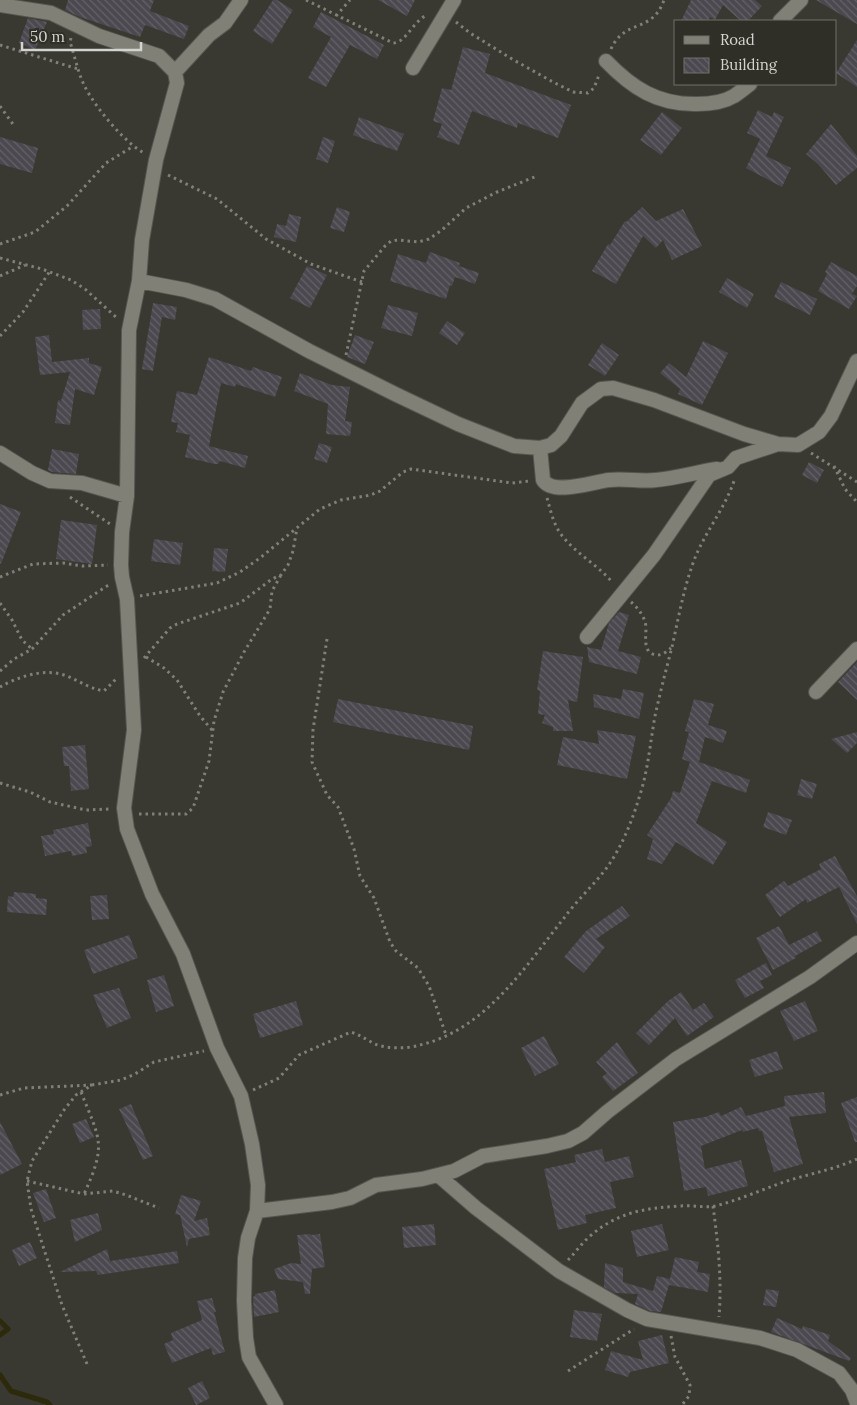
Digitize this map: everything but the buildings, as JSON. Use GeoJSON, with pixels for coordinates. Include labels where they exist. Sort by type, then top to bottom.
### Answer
{"type":"FeatureCollection","features":[{"type":"Feature","properties":{"kind":"street"},"geometry":{"type":"LineString","coordinates":[[175,72],[209,35],[225,23],[241,0]]}},
{"type":"Feature","properties":{"kind":"street"},"geometry":{"type":"LineString","coordinates":[[781,20],[801,0]]}},
{"type":"Feature","properties":{"kind":"street"},"geometry":{"type":"LineString","coordinates":[[0,5],[51,14],[99,36],[159,56],[175,72],[177,83],[155,163],[130,330],[127,496],[122,532],[121,571],[127,599],[134,730],[124,808],[127,828],[152,894],[183,954],[217,1048],[241,1096],[252,1144],[256,1177],[257,1211],[248,1238],[245,1258],[244,1301],[246,1338],[249,1357],[276,1405]]}},
{"type":"Feature","properties":{"kind":"street"},"geometry":{"type":"LineString","coordinates":[[413,68],[450,7]]}},
{"type":"Feature","properties":{"kind":"street"},"geometry":{"type":"LineString","coordinates":[[606,61],[620,76],[648,94],[664,101],[683,104],[707,104],[734,96],[749,85]]}},
{"type":"Feature","properties":{"kind":"street"},"geometry":{"type":"LineString","coordinates":[[138,281],[186,290],[215,299],[343,368],[466,428],[514,446],[540,448],[551,445],[561,436],[582,403],[601,389],[613,388],[654,400],[710,423],[778,444],[798,444],[819,432],[831,416],[857,360]]}},
{"type":"Feature","properties":{"kind":"street"},"geometry":{"type":"LineString","coordinates":[[732,471],[736,458],[778,444]]}},
{"type":"Feature","properties":{"kind":"street"},"geometry":{"type":"LineString","coordinates":[[540,448],[544,481],[553,487],[562,488],[612,479],[656,480],[732,471]]}},
{"type":"Feature","properties":{"kind":"street"},"geometry":{"type":"LineString","coordinates":[[0,453],[32,474],[50,481],[82,483],[127,496]]}},
{"type":"Feature","properties":{"kind":"street"},"geometry":{"type":"LineString","coordinates":[[587,637],[654,555],[709,475],[732,471]]}},
{"type":"Feature","properties":{"kind":"street"},"geometry":{"type":"LineString","coordinates":[[816,692],[857,649]]}},
{"type":"Feature","properties":{"kind":"street"},"geometry":{"type":"LineString","coordinates":[[257,1211],[350,1198],[376,1185],[438,1175],[454,1170],[483,1156],[568,1141],[583,1133],[676,1058],[810,977],[857,943]]}},
{"type":"Feature","properties":{"kind":"street"},"geometry":{"type":"LineString","coordinates":[[438,1175],[476,1208],[558,1271],[627,1310],[647,1320],[760,1338],[798,1350],[839,1373],[852,1390],[857,1403]]}},
{"type":"Feature","properties":{"kind":"path"},"geometry":{"type":"LineString","coordinates":[[306,0],[391,42],[397,43],[402,41],[420,18],[450,7],[470,34],[573,92],[588,93],[594,88],[613,45],[629,28],[648,23],[655,17],[664,0]]}},
{"type":"Feature","properties":{"kind":"path"},"geometry":{"type":"LineString","coordinates":[[336,16],[350,0]]}},
{"type":"Feature","properties":{"kind":"path"},"geometry":{"type":"LineString","coordinates":[[74,23],[70,42],[84,86],[99,108],[132,147],[168,175],[216,199],[266,240],[312,264],[362,282]]}},
{"type":"Feature","properties":{"kind":"path"},"geometry":{"type":"LineString","coordinates":[[0,45],[78,69]]}},
{"type":"Feature","properties":{"kind":"path"},"geometry":{"type":"LineString","coordinates":[[0,106],[15,128]]}},
{"type":"Feature","properties":{"kind":"path"},"geometry":{"type":"LineString","coordinates":[[0,244],[35,232],[67,206],[106,163],[132,147]]}},
{"type":"Feature","properties":{"kind":"path"},"geometry":{"type":"LineString","coordinates":[[343,368],[364,271],[391,241],[418,242],[429,239],[466,208],[497,192],[537,176]]}},
{"type":"Feature","properties":{"kind":"path"},"geometry":{"type":"LineString","coordinates":[[0,258],[50,271],[82,286],[130,330]]}},
{"type":"Feature","properties":{"kind":"path"},"geometry":{"type":"LineString","coordinates":[[0,276],[26,264]]}},
{"type":"Feature","properties":{"kind":"path"},"geometry":{"type":"LineString","coordinates":[[0,336],[23,312],[50,271]]}},
{"type":"Feature","properties":{"kind":"path"},"geometry":{"type":"LineString","coordinates":[[798,444],[857,482]]}},
{"type":"Feature","properties":{"kind":"path"},"geometry":{"type":"LineString","coordinates":[[833,466],[846,489],[857,502]]}},
{"type":"Feature","properties":{"kind":"path"},"geometry":{"type":"LineString","coordinates":[[127,599],[217,583],[240,572],[320,509],[341,500],[371,495],[380,491],[403,472],[411,469],[512,483],[544,481],[556,526],[563,538],[605,573],[638,609],[646,626],[646,648],[649,652],[658,655],[665,653],[672,647]]}},
{"type":"Feature","properties":{"kind":"path"},"geometry":{"type":"LineString","coordinates":[[241,1096],[279,1078],[299,1055],[351,1032],[363,1036],[374,1043],[393,1048],[420,1045],[446,1035],[474,1019],[496,1000],[531,962],[566,914],[608,866],[621,845],[639,799],[646,773],[660,690],[692,565],[701,544],[716,521],[729,495],[732,471]]}},
{"type":"Feature","properties":{"kind":"path"},"geometry":{"type":"LineString","coordinates":[[50,481],[122,532]]}},
{"type":"Feature","properties":{"kind":"path"},"geometry":{"type":"LineString","coordinates":[[127,828],[140,813],[186,814],[193,808],[209,762],[214,721],[223,692],[270,609],[272,591],[288,565],[293,551],[297,528]]}},
{"type":"Feature","properties":{"kind":"path"},"geometry":{"type":"LineString","coordinates":[[0,577],[43,562],[121,571]]}},
{"type":"Feature","properties":{"kind":"path"},"geometry":{"type":"LineString","coordinates":[[0,670],[14,659],[32,649],[63,615],[121,571]]}},
{"type":"Feature","properties":{"kind":"path"},"geometry":{"type":"LineString","coordinates":[[0,688],[24,676],[56,673],[89,688],[104,691],[130,666],[146,657],[170,628],[240,603],[272,579],[281,575]]}},
{"type":"Feature","properties":{"kind":"path"},"geometry":{"type":"LineString","coordinates":[[0,604],[12,620],[22,640],[32,649]]}},
{"type":"Feature","properties":{"kind":"path"},"geometry":{"type":"LineString","coordinates":[[326,639],[313,730],[312,762],[327,795],[338,807],[354,849],[360,876],[374,898],[390,942],[396,952],[418,968],[429,986],[446,1035]]}},
{"type":"Feature","properties":{"kind":"path"},"geometry":{"type":"LineString","coordinates":[[146,657],[164,668],[177,680],[200,716],[213,730]]}},
{"type":"Feature","properties":{"kind":"path"},"geometry":{"type":"LineString","coordinates":[[0,783],[30,792],[50,802],[86,810],[124,808]]}},
{"type":"Feature","properties":{"kind":"path"},"geometry":{"type":"LineString","coordinates":[[0,1095],[24,1088],[92,1085],[121,1080],[154,1062],[217,1048]]}},
{"type":"Feature","properties":{"kind":"path"},"geometry":{"type":"LineString","coordinates":[[87,1364],[48,1266],[31,1208],[27,1180],[32,1162],[70,1101],[92,1085]]}},
{"type":"Feature","properties":{"kind":"path"},"geometry":{"type":"LineString","coordinates":[[81,1092],[96,1128],[100,1148],[94,1172],[84,1194]]}},
{"type":"Feature","properties":{"kind":"path"},"geometry":{"type":"LineString","coordinates":[[558,1271],[588,1237],[628,1213],[665,1207],[713,1206],[784,1182],[838,1168],[857,1159]]}},
{"type":"Feature","properties":{"kind":"path"},"geometry":{"type":"LineString","coordinates":[[27,1180],[84,1194],[113,1191],[159,1208]]}},
{"type":"Feature","properties":{"kind":"path"},"geometry":{"type":"LineString","coordinates":[[713,1206],[721,1290],[718,1330]]}},
{"type":"Feature","properties":{"kind":"path"},"geometry":{"type":"LineString","coordinates":[[568,1371],[647,1320]]}},
{"type":"Feature","properties":{"kind":"path"},"geometry":{"type":"LineString","coordinates":[[669,1324],[675,1356],[690,1385],[689,1396],[682,1405]]}},
{"type":"Feature","properties":{"kind":"waterway"},"geometry":{"type":"LineString","coordinates":[[0,1321],[8,1329],[0,1335]]}},
{"type":"Feature","properties":{"kind":"waterway"},"geometry":{"type":"LineString","coordinates":[[0,1375],[11,1391],[47,1402],[50,1405]]}}]}
